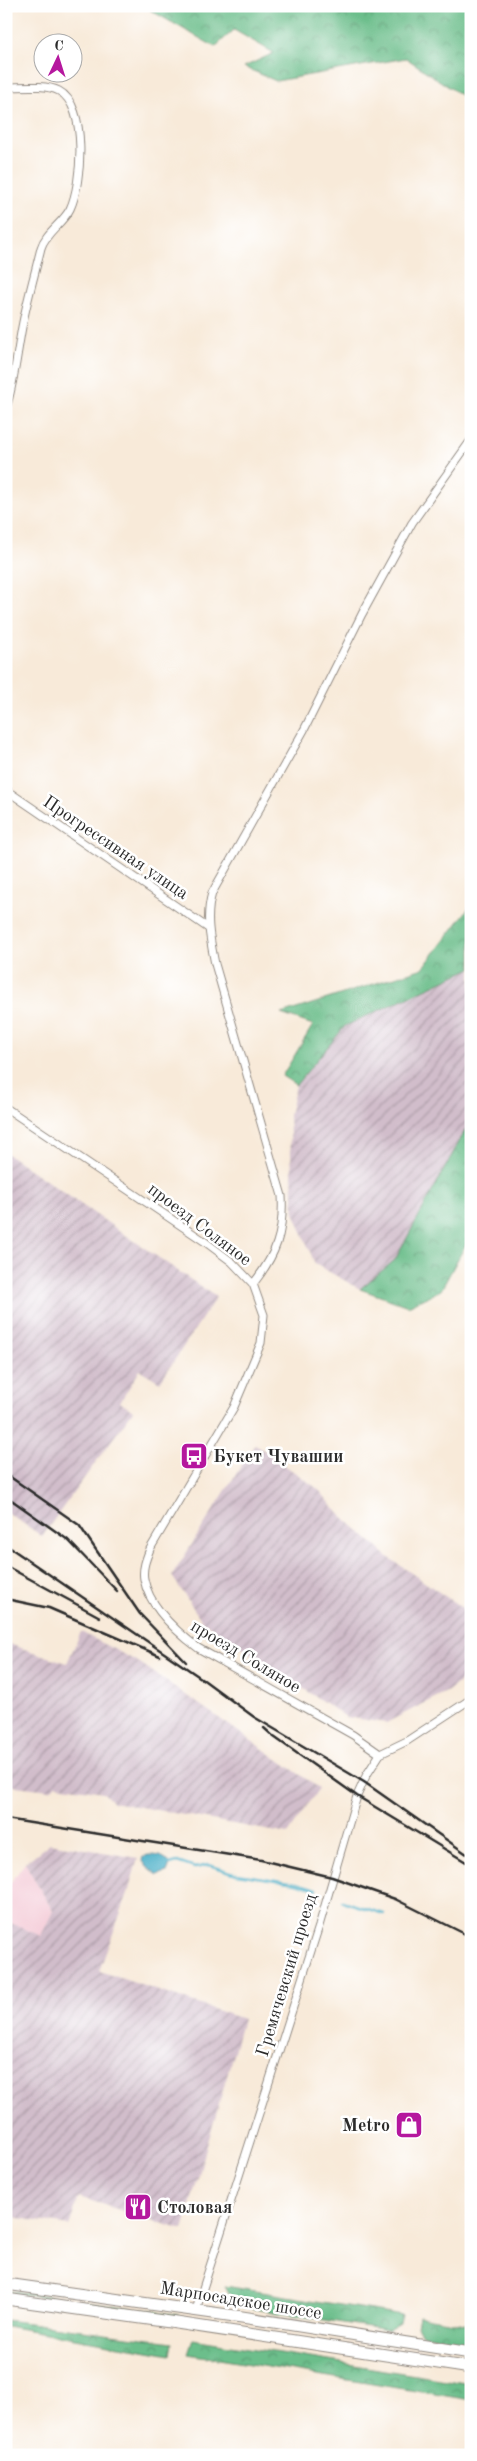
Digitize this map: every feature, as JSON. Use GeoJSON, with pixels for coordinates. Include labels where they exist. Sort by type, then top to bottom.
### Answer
{"type":"FeatureCollection","features":[{"type":"Feature","properties":{"kind":"main road","name":"Марпосадское шоссе"},"geometry":{"type":"LineString","coordinates":[[6,2284],[196,2310],[471,2353]]}},
{"type":"Feature","properties":{"kind":"main road","name":"Марпосадское шоссе"},"geometry":{"type":"LineString","coordinates":[[6,2300],[190,2325],[471,2368]]}},
{"type":"Feature","properties":{"kind":"main road"},"geometry":{"type":"LineString","coordinates":[[190,2325],[196,2310]]}},
{"type":"Feature","properties":{"kind":"street"},"geometry":{"type":"LineString","coordinates":[[6,87],[51,88],[67,97],[79,125],[80,148],[76,192],[64,220],[42,246],[23,323],[11,393],[6,408]]}},
{"type":"Feature","properties":{"kind":"street"},"geometry":{"type":"LineString","coordinates":[[253,1284],[266,1268],[279,1236],[283,1223],[282,1196],[215,964],[208,928],[209,902],[216,881],[304,730],[362,614],[412,523],[471,440]]}},
{"type":"Feature","properties":{"kind":"street","name":"Прогрессивная улица"},"geometry":{"type":"LineString","coordinates":[[6,790],[208,928]]}},
{"type":"Feature","properties":{"kind":"street","name":"проезд Соляное"},"geometry":{"type":"LineString","coordinates":[[6,1108],[204,1241],[232,1262],[253,1284],[264,1315],[263,1336],[256,1361],[234,1407],[150,1549],[144,1566],[145,1583],[166,1618],[179,1633],[198,1648],[353,1735],[380,1754]]}},
{"type":"Feature","properties":{"kind":"street"},"geometry":{"type":"LineString","coordinates":[[380,1754],[407,1741],[471,1699]]}},
{"type":"Feature","properties":{"kind":"street","name":"Гремячевский проезд"},"geometry":{"type":"LineString","coordinates":[[196,2310],[316,1936],[357,1796],[380,1754]]}},
{"type":"Feature","properties":{"kind":"shaded area"},"geometry":{"type":"Polygon","coordinates":[[[471,968],[471,1120],[395,1260],[360,1289],[315,1264],[294,1212],[289,1115],[296,1085],[345,1026],[471,968]]]}},
{"type":"Feature","properties":{"kind":"shaded area"},"geometry":{"type":"Polygon","coordinates":[[[6,1153],[216,1297],[160,1382],[140,1370],[120,1402],[133,1411],[42,1536],[6,1512],[6,1153]]]}},
{"type":"Feature","properties":{"kind":"shaded area"},"geometry":{"type":"Polygon","coordinates":[[[255,1444],[318,1489],[338,1512],[388,1557],[471,1614],[471,1673],[448,1691],[386,1723],[346,1717],[202,1621],[172,1576],[255,1444]]]}},
{"type":"Feature","properties":{"kind":"shaded area"},"geometry":{"type":"Polygon","coordinates":[[[81,1632],[140,1663],[319,1788],[288,1834],[113,1802],[103,1792],[57,1785],[50,1790],[6,1785],[6,1643],[67,1663],[81,1632]]]}},
{"type":"Feature","properties":{"kind":"shaded area"},"geometry":{"type":"Polygon","coordinates":[[[50,1843],[138,1858],[128,1893],[99,1971],[243,2019],[183,2230],[79,2197],[69,2226],[6,2216],[6,1921],[41,1936],[53,1911],[25,1863],[50,1843]]]}},
{"type":"Feature","properties":{"kind":"shaded area"},"geometry":{"type":"Polygon","coordinates":[[[25,1863],[53,1911],[41,1937],[6,1921],[6,1889],[25,1863]]]}},
{"type":"Feature","properties":{"kind":"green space"},"geometry":{"type":"Polygon","coordinates":[[[154,6],[471,6],[471,102],[406,58],[276,81],[244,67],[274,53],[234,30],[215,47],[150,10],[154,6]]]}},
{"type":"Feature","properties":{"kind":"green space"},"geometry":{"type":"Polygon","coordinates":[[[471,905],[471,968],[345,1026],[296,1085],[282,1076],[313,1025],[281,1014],[423,968],[471,905]]]}},
{"type":"Feature","properties":{"kind":"green space"},"geometry":{"type":"Polygon","coordinates":[[[471,1120],[471,1235],[441,1290],[408,1306],[360,1289],[395,1260],[471,1120]]]}},
{"type":"Feature","properties":{"kind":"green space"},"geometry":{"type":"Polygon","coordinates":[[[225,2286],[402,2315],[400,2323],[388,2330],[235,2306],[225,2286]]]}},
{"type":"Feature","properties":{"kind":"green space"},"geometry":{"type":"Polygon","coordinates":[[[6,2290],[178,2315],[178,2317],[6,2292],[6,2290]]]}},
{"type":"Feature","properties":{"kind":"green space"},"geometry":{"type":"Polygon","coordinates":[[[419,2316],[471,2325],[471,2344],[422,2334],[417,2326],[419,2316]]]}},
{"type":"Feature","properties":{"kind":"green space"},"geometry":{"type":"Polygon","coordinates":[[[6,2320],[173,2342],[171,2355],[6,2326],[6,2320]]]}},
{"type":"Feature","properties":{"kind":"green space"},"geometry":{"type":"Polygon","coordinates":[[[193,2339],[471,2384],[471,2400],[188,2354],[193,2339]]]}},
{"type":"Feature","properties":{"kind":"water"},"geometry":{"type":"Polygon","coordinates":[[[148,1855],[166,1859],[170,1864],[167,1872],[158,1875],[147,1867],[142,1860],[143,1857],[148,1855]]]}},
{"type":"Feature","properties":{"kind":"waterway"},"geometry":{"type":"LineString","coordinates":[[170,1864],[177,1862],[195,1868],[209,1865],[237,1874],[296,1883],[317,1889]]}},
{"type":"Feature","properties":{"kind":"waterway"},"geometry":{"type":"LineString","coordinates":[[342,1901],[384,1914]]}},
{"type":"Feature","properties":{"kind":"railway"},"geometry":{"type":"LineString","coordinates":[[6,1474],[79,1525],[140,1614],[186,1662]]}},
{"type":"Feature","properties":{"kind":"railway"},"geometry":{"type":"LineString","coordinates":[[6,1496],[68,1540],[117,1591]]}},
{"type":"Feature","properties":{"kind":"railway"},"geometry":{"type":"LineString","coordinates":[[6,1545],[201,1678],[254,1717],[364,1782],[471,1857]]}},
{"type":"Feature","properties":{"kind":"railway"},"geometry":{"type":"LineString","coordinates":[[6,1566],[100,1617]]}},
{"type":"Feature","properties":{"kind":"railway"},"geometry":{"type":"LineString","coordinates":[[6,1599],[49,1608],[160,1656]]}},
{"type":"Feature","properties":{"kind":"railway"},"geometry":{"type":"LineString","coordinates":[[264,1728],[357,1796],[471,1865]]}},
{"type":"Feature","properties":{"kind":"railway"},"geometry":{"type":"LineString","coordinates":[[6,1819],[261,1860],[332,1877],[395,1899],[471,1937]]}},
{"type":"Feature","properties":{"kind":"place","name":"Букет Чувашии"},"geometry":{"type":"Point","coordinates":[194,1456]}},
{"type":"Feature","properties":{"kind":"place","name":"Metro"},"geometry":{"type":"Point","coordinates":[409,2125]}},
{"type":"Feature","properties":{"kind":"place","name":"Столовая"},"geometry":{"type":"Point","coordinates":[138,2207]}}]}
